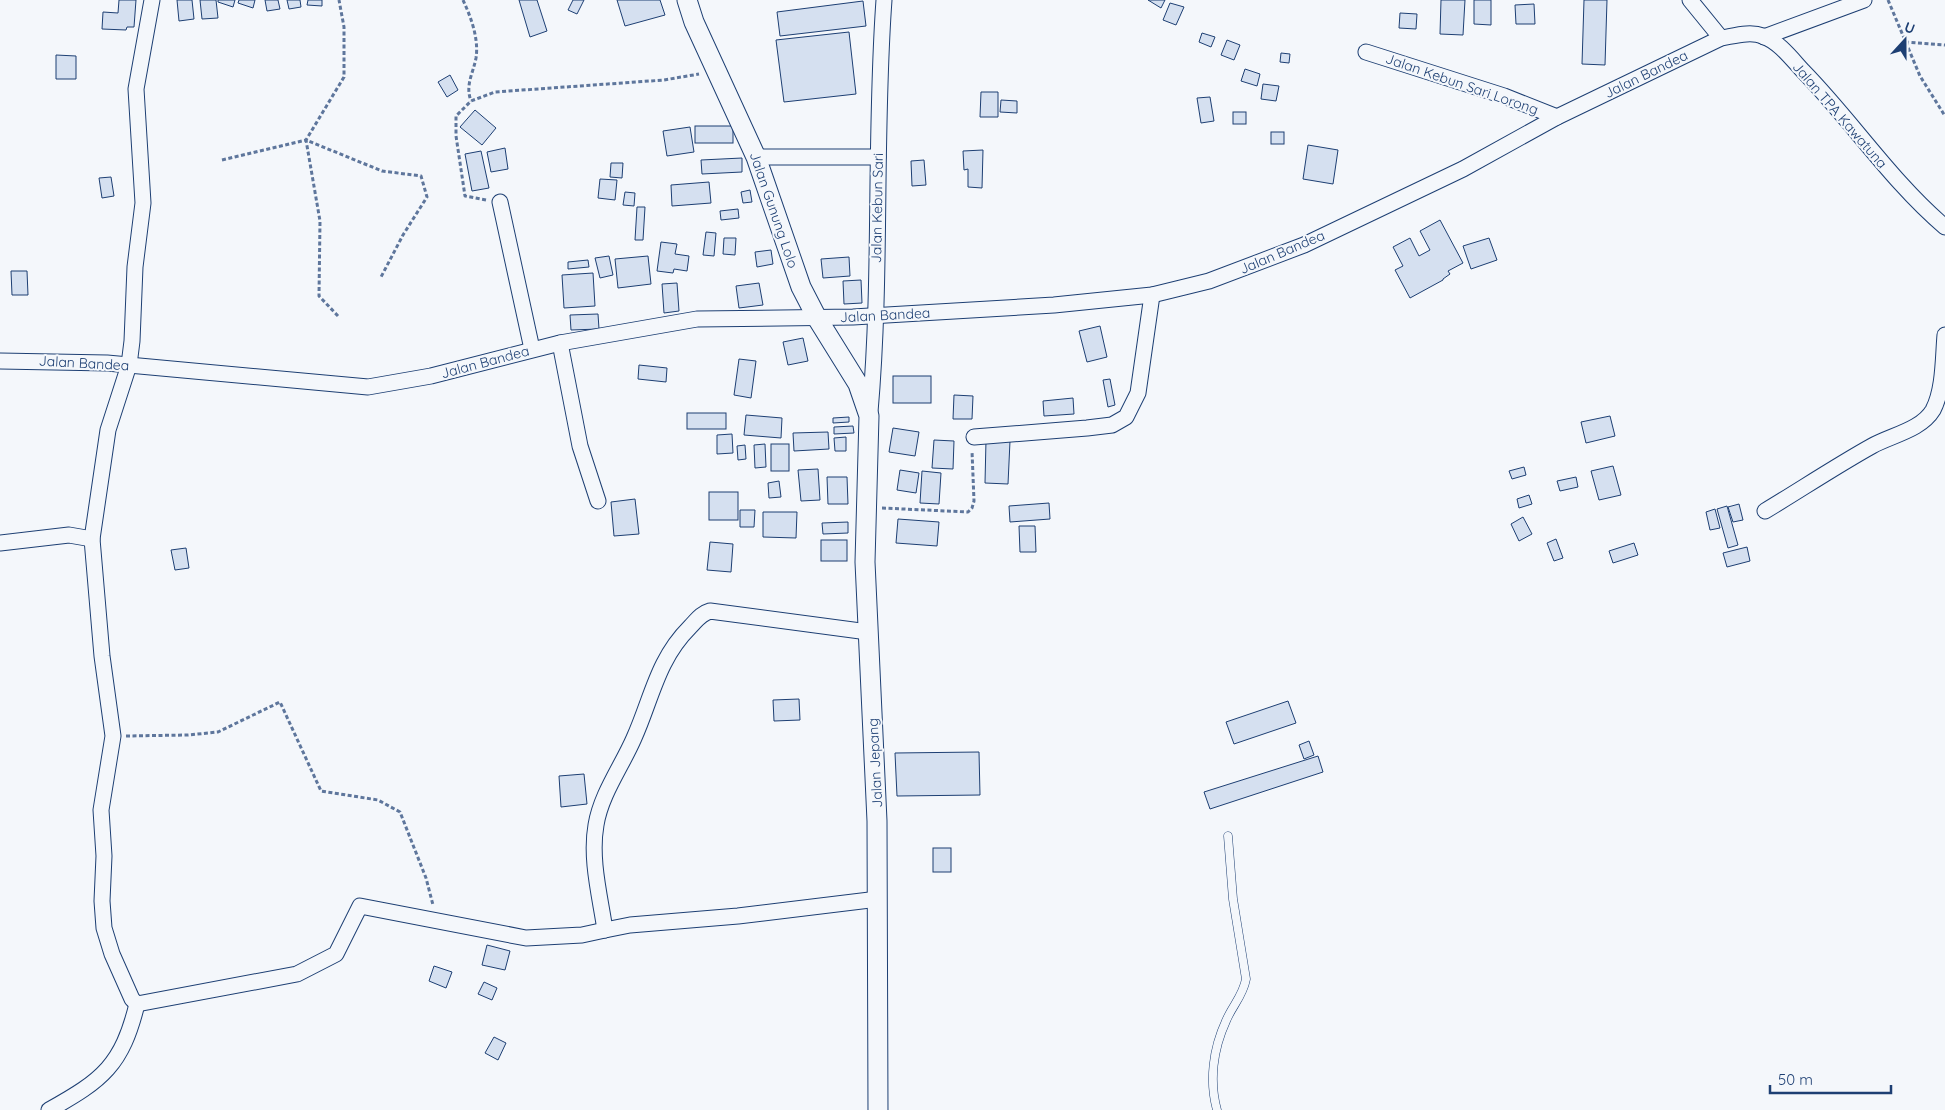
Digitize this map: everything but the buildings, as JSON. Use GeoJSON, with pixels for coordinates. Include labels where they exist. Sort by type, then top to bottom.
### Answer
{"type":"FeatureCollection","features":[{"type":"Feature","properties":{"kind":"street"},"geometry":{"type":"LineString","coordinates":[[137,1004],[132,999],[112,954],[104,928],[102,901],[104,856],[101,810],[113,736],[98,622],[92,539],[108,430],[129,365],[135,267],[143,203],[136,89],[152,0]]}},
{"type":"Feature","properties":{"kind":"street","name":"Jalan Gunung Lolo"},"geometry":{"type":"LineString","coordinates":[[687,0],[756,157],[801,287],[817,318],[854,377],[869,416]]}},
{"type":"Feature","properties":{"kind":"street","name":"Jalan Kebun Sari"},"geometry":{"type":"LineString","coordinates":[[869,416],[876,316],[878,132],[884,0]]}},
{"type":"Feature","properties":{"kind":"street"},"geometry":{"type":"LineString","coordinates":[[1690,0],[1721,38],[1754,34],[1764,36],[1864,0]]}},
{"type":"Feature","properties":{"kind":"street","name":"Jalan TPA Kawatuna"},"geometry":{"type":"LineString","coordinates":[[1764,36],[1780,47],[1812,80],[1923,208],[1945,227]]}},
{"type":"Feature","properties":{"kind":"street","name":"Jalan Bandea"},"geometry":{"type":"LineString","coordinates":[[0,360],[58,360],[129,365],[368,387],[466,368],[560,343],[697,320],[876,316],[1054,305],[1152,295],[1209,281],[1304,245],[1463,170],[1557,117],[1721,38]]}},
{"type":"Feature","properties":{"kind":"street","name":"Jalan Kebun Sari Lorong"},"geometry":{"type":"LineString","coordinates":[[1366,52],[1486,89],[1557,117]]}},
{"type":"Feature","properties":{"kind":"street"},"geometry":{"type":"LineString","coordinates":[[756,157],[878,157]]}},
{"type":"Feature","properties":{"kind":"street"},"geometry":{"type":"LineString","coordinates":[[500,202],[532,349]]}},
{"type":"Feature","properties":{"kind":"street"},"geometry":{"type":"LineString","coordinates":[[974,436],[1112,425],[1126,417],[1138,394],[1152,295]]}},
{"type":"Feature","properties":{"kind":"street"},"geometry":{"type":"LineString","coordinates":[[1765,512],[1873,446],[1917,426],[1928,418],[1934,408],[1938,395],[1945,335]]}},
{"type":"Feature","properties":{"kind":"street"},"geometry":{"type":"LineString","coordinates":[[560,343],[580,446],[598,501]]}},
{"type":"Feature","properties":{"kind":"street","name":"Jalan Jepang"},"geometry":{"type":"LineString","coordinates":[[869,416],[865,562],[877,821],[878,1110]]}},
{"type":"Feature","properties":{"kind":"street"},"geometry":{"type":"LineString","coordinates":[[0,543],[46,536],[69,535],[92,539]]}},
{"type":"Feature","properties":{"kind":"street"},"geometry":{"type":"LineString","coordinates":[[605,930],[594,849],[596,823],[614,777],[635,737],[657,676],[670,651],[701,614],[710,611],[868,632]]}},
{"type":"Feature","properties":{"kind":"street"},"geometry":{"type":"LineString","coordinates":[[137,1004],[242,986],[298,974],[336,954],[360,906],[526,938],[582,935],[630,925],[738,916],[878,899]]}},
{"type":"Feature","properties":{"kind":"street"},"geometry":{"type":"LineString","coordinates":[[49,1110],[110,1069],[117,1059],[132,1024],[137,1004]]}},
{"type":"Feature","properties":{"kind":"lane"},"geometry":{"type":"LineString","coordinates":[[1217,1110],[1212,1094],[1215,1055],[1225,1022],[1244,991],[1246,979],[1233,899],[1228,836]]}},
{"type":"Feature","properties":{"kind":"path"},"geometry":{"type":"LineString","coordinates":[[338,316],[319,296],[320,221],[306,140],[344,77],[344,27],[339,0]]}},
{"type":"Feature","properties":{"kind":"path"},"geometry":{"type":"LineString","coordinates":[[463,0],[473,26],[476,48],[468,92],[471,101]]}},
{"type":"Feature","properties":{"kind":"path"},"geometry":{"type":"LineString","coordinates":[[1888,0],[1920,76],[1945,116]]}},
{"type":"Feature","properties":{"kind":"path"},"geometry":{"type":"LineString","coordinates":[[1905,42],[1945,45]]}},
{"type":"Feature","properties":{"kind":"path"},"geometry":{"type":"LineString","coordinates":[[500,202],[465,196],[456,136],[456,116],[471,101],[495,92],[664,80],[716,69]]}},
{"type":"Feature","properties":{"kind":"path"},"geometry":{"type":"LineString","coordinates":[[222,160],[306,140],[382,171],[421,176],[427,198],[403,235],[381,277]]}},
{"type":"Feature","properties":{"kind":"path"},"geometry":{"type":"LineString","coordinates":[[867,506],[968,512],[974,500],[972,443],[974,436]]}},
{"type":"Feature","properties":{"kind":"path"},"geometry":{"type":"LineString","coordinates":[[113,736],[188,735],[218,732],[280,702],[321,791],[378,800],[400,812],[426,878],[437,922]]}}]}
